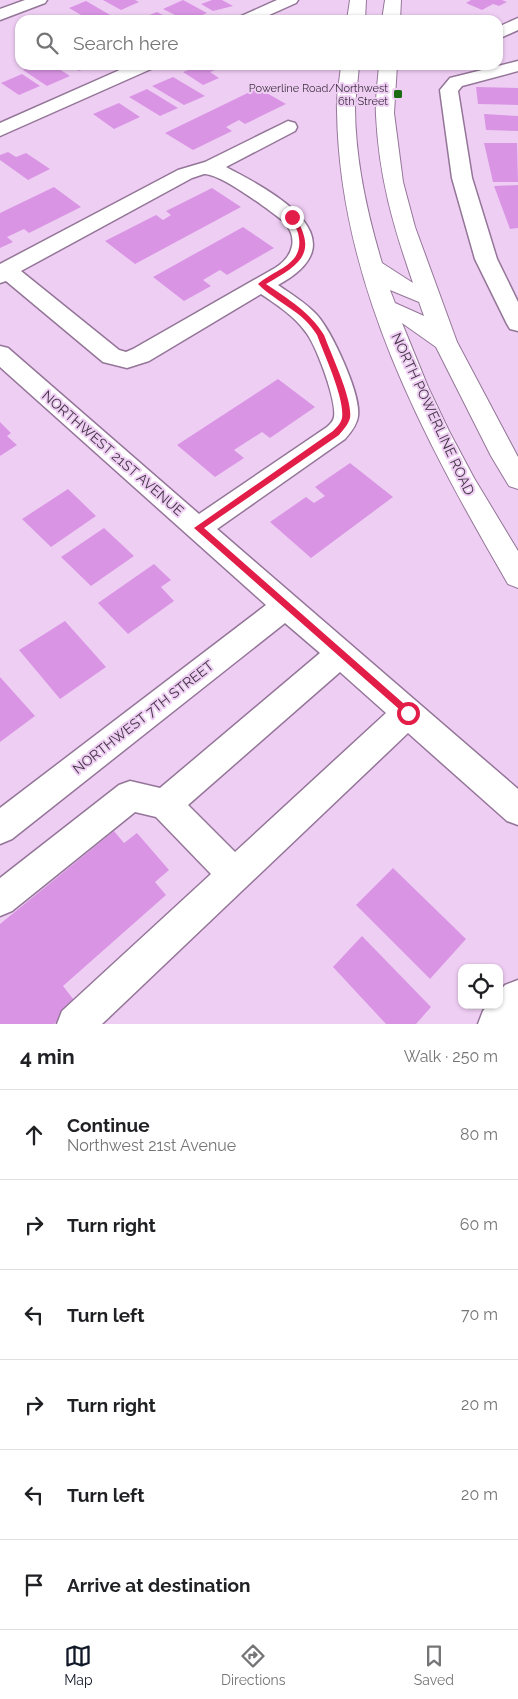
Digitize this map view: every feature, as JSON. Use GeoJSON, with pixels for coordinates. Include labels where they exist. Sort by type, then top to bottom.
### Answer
{"type":"FeatureCollection","features":[{"type":"Feature","properties":{"kind":"main road"},"geometry":{"type":"LineString","coordinates":[[355,0],[356,15]]}},
{"type":"Feature","properties":{"kind":"main road"},"geometry":{"type":"LineString","coordinates":[[392,15],[393,0]]}},
{"type":"Feature","properties":{"kind":"main road","name":"NORTH POWERLINE ROAD"},"geometry":{"type":"LineString","coordinates":[[350,70],[346,109],[353,187],[363,238],[372,266],[400,350],[457,471],[518,576]]}},
{"type":"Feature","properties":{"kind":"main road"},"geometry":{"type":"LineString","coordinates":[[388,70],[385,114],[393,182],[404,227],[445,342],[504,456],[518,479]]}},
{"type":"Feature","properties":{"kind":"main road"},"geometry":{"type":"LineString","coordinates":[[372,266],[399,287],[412,293],[429,297]]}},
{"type":"Feature","properties":{"kind":"main road"},"geometry":{"type":"LineString","coordinates":[[386,308],[410,317],[445,342]]}},
{"type":"Feature","properties":{"kind":"street"},"geometry":{"type":"LineString","coordinates":[[0,15],[39,0]]}},
{"type":"Feature","properties":{"kind":"street"},"geometry":{"type":"LineString","coordinates":[[257,15],[290,1]]}},
{"type":"Feature","properties":{"kind":"street"},"geometry":{"type":"LineString","coordinates":[[503,31],[518,23]]}},
{"type":"Feature","properties":{"kind":"street"},"geometry":{"type":"LineString","coordinates":[[0,130],[134,70]]}},
{"type":"Feature","properties":{"kind":"street"},"geometry":{"type":"LineString","coordinates":[[477,70],[456,82],[449,90],[462,178],[486,259],[518,324]]}},
{"type":"Feature","properties":{"kind":"street"},"geometry":{"type":"LineString","coordinates":[[209,168],[218,170],[292,217],[297,223],[302,241],[299,258],[286,270],[141,355],[127,360],[111,356],[2,272],[185,174],[209,168],[288,127]]}},
{"type":"Feature","properties":{"kind":"street"},"geometry":{"type":"LineString","coordinates":[[198,528],[336,433],[346,418],[345,402],[320,335],[314,325],[308,317],[262,284]]}},
{"type":"Feature","properties":{"kind":"street","name":"NORTHWEST 21ST AVENUE"},"geometry":{"type":"LineString","coordinates":[[0,354],[518,810]]}},
{"type":"Feature","properties":{"kind":"street","name":"NORTHWEST 7TH STREET"},"geometry":{"type":"LineString","coordinates":[[0,828],[286,606]]}},
{"type":"Feature","properties":{"kind":"street"},"geometry":{"type":"LineString","coordinates":[[165,804],[340,654]]}},
{"type":"Feature","properties":{"kind":"street"},"geometry":{"type":"LineString","coordinates":[[75,1024],[408,713]]}},
{"type":"Feature","properties":{"kind":"street"},"geometry":{"type":"LineString","coordinates":[[0,899],[130,796],[165,804],[235,875]]}},
{"type":"Feature","properties":{"kind":"street"},"geometry":{"type":"LineString","coordinates":[[496,1024],[518,998]]}},
{"type":"Feature","properties":{"kind":"building"},"geometry":{"type":"Polygon","coordinates":[[[103,0],[135,0],[139,2],[121,10],[103,0]]]}},
{"type":"Feature","properties":{"kind":"building"},"geometry":{"type":"Polygon","coordinates":[[[183,0],[207,13],[202,15],[175,15],[163,9],[183,0]]]}},
{"type":"Feature","properties":{"kind":"building"},"geometry":{"type":"Polygon","coordinates":[[[212,0],[222,0],[233,6],[213,11],[201,4],[212,0]]]}},
{"type":"Feature","properties":{"kind":"building"},"geometry":{"type":"Polygon","coordinates":[[[471,0],[502,0],[507,2],[499,6],[493,4],[482,10],[466,3],[471,0]]]}},
{"type":"Feature","properties":{"kind":"building"},"geometry":{"type":"Polygon","coordinates":[[[86,1],[110,15],[81,15],[69,8],[86,1]]]}},
{"type":"Feature","properties":{"kind":"building"},"geometry":{"type":"Polygon","coordinates":[[[157,12],[163,15],[150,15],[157,12]]]}},
{"type":"Feature","properties":{"kind":"building"},"geometry":{"type":"Polygon","coordinates":[[[23,70],[61,70],[70,76],[47,86],[23,70]]]}},
{"type":"Feature","properties":{"kind":"building"},"geometry":{"type":"Polygon","coordinates":[[[188,70],[215,70],[210,72],[219,78],[203,85],[183,72],[188,70]]]}},
{"type":"Feature","properties":{"kind":"building"},"geometry":{"type":"Polygon","coordinates":[[[22,74],[40,86],[19,95],[1,83],[22,74]]]}},
{"type":"Feature","properties":{"kind":"building"},"geometry":{"type":"Polygon","coordinates":[[[173,77],[205,96],[184,105],[152,86],[173,77]]]}},
{"type":"Feature","properties":{"kind":"building"},"geometry":{"type":"Polygon","coordinates":[[[476,87],[518,88],[518,105],[478,104],[476,87]]]}},
{"type":"Feature","properties":{"kind":"building"},"geometry":{"type":"Polygon","coordinates":[[[258,88],[286,104],[245,124],[239,120],[226,127],[232,131],[193,150],[165,133],[258,88]]]}},
{"type":"Feature","properties":{"kind":"building"},"geometry":{"type":"Polygon","coordinates":[[[147,89],[178,108],[160,116],[129,97],[147,89]]]}},
{"type":"Feature","properties":{"kind":"building"},"geometry":{"type":"Polygon","coordinates":[[[119,103],[140,117],[114,129],[93,114],[119,103]]]}},
{"type":"Feature","properties":{"kind":"building"},"geometry":{"type":"Polygon","coordinates":[[[484,114],[518,116],[518,131],[486,130],[484,114]]]}},
{"type":"Feature","properties":{"kind":"building"},"geometry":{"type":"Polygon","coordinates":[[[484,143],[517,143],[518,182],[493,182],[484,143]]]}},
{"type":"Feature","properties":{"kind":"building"},"geometry":{"type":"Polygon","coordinates":[[[8,152],[16,157],[26,153],[50,169],[28,180],[0,160],[0,155],[8,152]]]}},
{"type":"Feature","properties":{"kind":"building"},"geometry":{"type":"Polygon","coordinates":[[[518,185],[518,228],[510,229],[494,186],[518,185]]]}},
{"type":"Feature","properties":{"kind":"building"},"geometry":{"type":"Polygon","coordinates":[[[54,187],[81,207],[29,233],[24,229],[7,237],[13,242],[0,248],[0,213],[54,187]]]}},
{"type":"Feature","properties":{"kind":"building"},"geometry":{"type":"Polygon","coordinates":[[[212,188],[241,207],[135,264],[105,241],[156,215],[163,220],[171,215],[166,211],[212,188]]]}},
{"type":"Feature","properties":{"kind":"building"},"geometry":{"type":"Polygon","coordinates":[[[243,227],[274,248],[227,275],[220,270],[203,280],[211,286],[184,301],[153,277],[243,227]]]}},
{"type":"Feature","properties":{"kind":"building"},"geometry":{"type":"Polygon","coordinates":[[[278,379],[315,407],[270,438],[262,432],[234,450],[244,458],[215,477],[177,445],[278,379]]]}},
{"type":"Feature","properties":{"kind":"building"},"geometry":{"type":"Polygon","coordinates":[[[0,422],[11,433],[7,436],[17,445],[0,456],[0,422]]]}},
{"type":"Feature","properties":{"kind":"building"},"geometry":{"type":"Polygon","coordinates":[[[350,463],[393,497],[311,558],[270,522],[306,497],[314,503],[325,496],[315,487],[350,463]]]}},
{"type":"Feature","properties":{"kind":"building"},"geometry":{"type":"Polygon","coordinates":[[[68,489],[96,516],[51,547],[22,519],[68,489]]]}},
{"type":"Feature","properties":{"kind":"building"},"geometry":{"type":"Polygon","coordinates":[[[104,528],[134,556],[91,586],[61,557],[104,528]]]}},
{"type":"Feature","properties":{"kind":"building"},"geometry":{"type":"Polygon","coordinates":[[[154,564],[171,580],[161,587],[174,601],[128,634],[98,603],[154,564]]]}},
{"type":"Feature","properties":{"kind":"building"},"geometry":{"type":"Polygon","coordinates":[[[65,621],[106,667],[60,699],[19,650],[65,621]]]}},
{"type":"Feature","properties":{"kind":"building"},"geometry":{"type":"Polygon","coordinates":[[[0,677],[35,716],[0,742],[0,677]]]}},
{"type":"Feature","properties":{"kind":"building"},"geometry":{"type":"Polygon","coordinates":[[[114,831],[124,843],[137,833],[169,870],[155,882],[166,895],[63,986],[77,1004],[54,1024],[0,1024],[0,924],[114,831]]]}},
{"type":"Feature","properties":{"kind":"building"},"geometry":{"type":"Polygon","coordinates":[[[393,868],[466,939],[430,979],[356,905],[393,868]]]}},
{"type":"Feature","properties":{"kind":"building"},"geometry":{"type":"Polygon","coordinates":[[[362,936],[431,1007],[416,1024],[386,1024],[333,967],[362,936]]]}},
{"type":"Feature","properties":{"kind":"place","name":"Powerline Road/Northwest 6th Street"},"geometry":{"type":"Point","coordinates":[398,94]}},
{"type":"Feature","properties":{"kind":"route"},"geometry":{"type":"LineString","coordinates":[[292,217],[301,232],[302,251],[299,258],[286,270],[262,284],[308,317],[314,325],[320,335],[345,402],[346,418],[336,433],[198,528],[408,713]]}}]}
